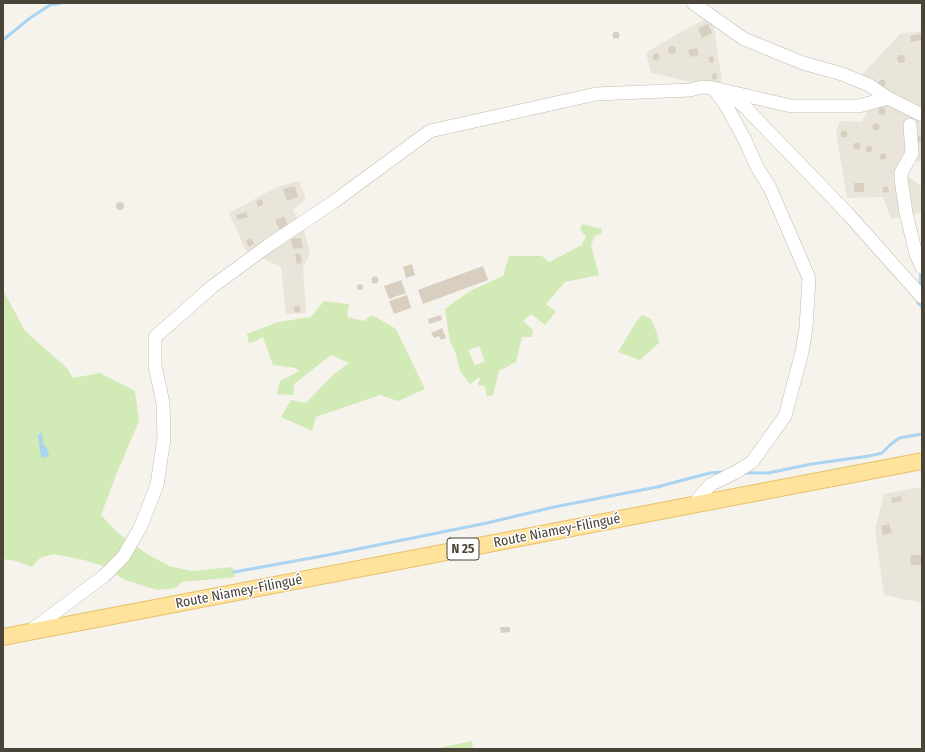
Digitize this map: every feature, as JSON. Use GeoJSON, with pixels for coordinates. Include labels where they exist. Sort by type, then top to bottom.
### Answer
{"type":"FeatureCollection","features":[{"type":"Feature","properties":{"kind":"main road","name":"Route Niamey-Filingué"},"geometry":{"type":"LineString","coordinates":[[3,637],[922,461]]}},
{"type":"Feature","properties":{"kind":"street"},"geometry":{"type":"LineString","coordinates":[[693,3],[744,39],[803,63],[842,74],[869,85],[888,98],[922,115]]}},
{"type":"Feature","properties":{"kind":"street"},"geometry":{"type":"LineString","coordinates":[[29,632],[104,576],[123,556],[140,528],[157,485],[164,438],[162,403],[155,366],[155,337],[214,286],[269,245],[332,203],[430,131],[596,94],[690,90],[702,87],[713,88],[791,106],[859,106],[888,98]]}},
{"type":"Feature","properties":{"kind":"street"},"geometry":{"type":"LineString","coordinates":[[694,504],[710,485],[752,462],[785,416],[802,352],[806,328],[809,278],[770,188],[757,167],[745,140],[724,102],[713,88]]}},
{"type":"Feature","properties":{"kind":"street"},"geometry":{"type":"LineString","coordinates":[[726,91],[746,108],[849,216],[922,297]]}},
{"type":"Feature","properties":{"kind":"street"},"geometry":{"type":"LineString","coordinates":[[910,125],[912,153],[901,173],[901,179],[906,213],[916,254],[922,268]]}},
{"type":"Feature","properties":{"kind":"shaded area"},"geometry":{"type":"Polygon","coordinates":[[[708,18],[714,27],[722,82],[696,83],[651,73],[646,53],[682,31],[708,18]]]}},
{"type":"Feature","properties":{"kind":"shaded area"},"geometry":{"type":"Polygon","coordinates":[[[922,31],[922,162],[915,161],[908,176],[922,187],[922,212],[891,219],[883,197],[847,198],[836,133],[840,121],[862,122],[876,95],[855,82],[900,34],[922,31]]]}},
{"type":"Feature","properties":{"kind":"shaded area"},"geometry":{"type":"Polygon","coordinates":[[[299,181],[306,198],[293,210],[304,230],[310,254],[303,268],[306,313],[286,314],[281,267],[246,251],[229,213],[277,187],[299,181]]]}},
{"type":"Feature","properties":{"kind":"shaded area"},"geometry":{"type":"Polygon","coordinates":[[[922,487],[922,603],[884,595],[875,530],[884,494],[922,487]]]}},
{"type":"Feature","properties":{"kind":"green space"},"geometry":{"type":"Polygon","coordinates":[[[582,224],[602,229],[601,234],[595,236],[591,245],[599,275],[565,282],[546,304],[556,312],[545,325],[531,314],[523,321],[533,330],[532,337],[522,337],[516,362],[499,371],[493,395],[487,396],[485,386],[478,385],[480,380],[479,377],[470,384],[460,371],[456,354],[450,342],[445,309],[470,291],[503,276],[509,256],[542,256],[549,262],[582,245],[586,236],[580,230],[582,224]],[[479,346],[468,350],[475,365],[485,362],[479,346]]]}},
{"type":"Feature","properties":{"kind":"green space"},"geometry":{"type":"Polygon","coordinates":[[[3,290],[25,331],[67,368],[73,378],[100,373],[135,391],[139,421],[101,515],[119,534],[147,554],[169,566],[191,571],[233,567],[235,577],[182,582],[175,588],[157,590],[125,580],[103,566],[84,560],[53,554],[40,558],[32,567],[16,561],[3,559],[3,290]]]}},
{"type":"Feature","properties":{"kind":"green space"},"geometry":{"type":"Polygon","coordinates":[[[324,301],[349,304],[347,317],[364,321],[372,315],[396,329],[425,389],[398,401],[380,395],[316,417],[312,431],[281,417],[291,400],[306,403],[334,374],[349,363],[331,355],[294,384],[293,395],[277,394],[280,381],[299,371],[296,368],[273,365],[263,337],[249,344],[247,334],[278,322],[311,317],[324,301]]]}},
{"type":"Feature","properties":{"kind":"green space"},"geometry":{"type":"Polygon","coordinates":[[[642,315],[651,319],[657,333],[659,343],[640,360],[618,352],[636,322],[642,315]]]}},
{"type":"Feature","properties":{"kind":"green space"},"geometry":{"type":"Polygon","coordinates":[[[472,741],[473,749],[438,749],[443,747],[472,741]]]}},
{"type":"Feature","properties":{"kind":"water"},"geometry":{"type":"Polygon","coordinates":[[[42,432],[43,444],[47,448],[49,456],[41,458],[38,435],[42,432]]]}},
{"type":"Feature","properties":{"kind":"building"},"geometry":{"type":"Polygon","coordinates":[[[708,24],[712,33],[702,38],[698,28],[708,24]]]}},
{"type":"Feature","properties":{"kind":"building"},"geometry":{"type":"Polygon","coordinates":[[[616,32],[619,35],[616,38],[613,35],[616,32]]]}},
{"type":"Feature","properties":{"kind":"building"},"geometry":{"type":"Polygon","coordinates":[[[921,34],[922,40],[911,42],[910,36],[921,34]]]}},
{"type":"Feature","properties":{"kind":"building"},"geometry":{"type":"Polygon","coordinates":[[[670,46],[674,46],[676,50],[674,54],[670,54],[668,52],[668,48],[670,46]]]}},
{"type":"Feature","properties":{"kind":"building"},"geometry":{"type":"Polygon","coordinates":[[[697,48],[699,55],[690,57],[688,50],[697,48]]]}},
{"type":"Feature","properties":{"kind":"building"},"geometry":{"type":"Polygon","coordinates":[[[656,53],[659,54],[659,60],[656,61],[653,60],[652,57],[653,54],[656,53]]]}},
{"type":"Feature","properties":{"kind":"building"},"geometry":{"type":"Polygon","coordinates":[[[899,55],[903,55],[905,59],[903,63],[899,63],[897,61],[897,57],[899,55]]]}},
{"type":"Feature","properties":{"kind":"building"},"geometry":{"type":"Polygon","coordinates":[[[713,56],[714,62],[710,63],[708,58],[713,56]]]}},
{"type":"Feature","properties":{"kind":"building"},"geometry":{"type":"Polygon","coordinates":[[[716,73],[717,79],[713,80],[712,74],[716,73]]]}},
{"type":"Feature","properties":{"kind":"building"},"geometry":{"type":"Polygon","coordinates":[[[882,79],[885,80],[885,86],[882,87],[879,86],[878,83],[879,80],[882,79]]]}},
{"type":"Feature","properties":{"kind":"building"},"geometry":{"type":"Polygon","coordinates":[[[882,108],[885,111],[882,114],[879,111],[882,108]]]}},
{"type":"Feature","properties":{"kind":"building"},"geometry":{"type":"Polygon","coordinates":[[[876,123],[879,124],[879,130],[876,131],[873,130],[872,127],[873,124],[876,123]]]}},
{"type":"Feature","properties":{"kind":"building"},"geometry":{"type":"Polygon","coordinates":[[[844,130],[848,134],[844,138],[840,134],[844,130]]]}},
{"type":"Feature","properties":{"kind":"building"},"geometry":{"type":"Polygon","coordinates":[[[919,136],[922,139],[919,142],[916,139],[919,136]]]}},
{"type":"Feature","properties":{"kind":"building"},"geometry":{"type":"Polygon","coordinates":[[[857,143],[860,146],[857,149],[854,146],[857,143]]]}},
{"type":"Feature","properties":{"kind":"building"},"geometry":{"type":"Polygon","coordinates":[[[869,145],[872,146],[872,152],[869,153],[866,152],[865,149],[866,146],[869,145]]]}},
{"type":"Feature","properties":{"kind":"building"},"geometry":{"type":"Polygon","coordinates":[[[885,153],[887,158],[881,160],[879,155],[885,153]]]}},
{"type":"Feature","properties":{"kind":"building"},"geometry":{"type":"Polygon","coordinates":[[[854,183],[864,183],[864,192],[854,192],[854,183]]]}},
{"type":"Feature","properties":{"kind":"building"},"geometry":{"type":"Polygon","coordinates":[[[295,186],[298,197],[287,201],[283,189],[295,186]]]}},
{"type":"Feature","properties":{"kind":"building"},"geometry":{"type":"Polygon","coordinates":[[[883,187],[888,187],[889,192],[883,193],[883,187]]]}},
{"type":"Feature","properties":{"kind":"building"},"geometry":{"type":"Polygon","coordinates":[[[262,199],[263,205],[258,207],[256,201],[262,199]]]}},
{"type":"Feature","properties":{"kind":"building"},"geometry":{"type":"Polygon","coordinates":[[[120,202],[123,203],[123,209],[120,210],[117,209],[116,206],[117,203],[120,202]]]}},
{"type":"Feature","properties":{"kind":"building"},"geometry":{"type":"Polygon","coordinates":[[[246,212],[248,217],[238,220],[236,215],[246,212]]]}},
{"type":"Feature","properties":{"kind":"building"},"geometry":{"type":"Polygon","coordinates":[[[284,216],[289,227],[280,231],[275,220],[284,216]]]}},
{"type":"Feature","properties":{"kind":"building"},"geometry":{"type":"Polygon","coordinates":[[[251,238],[254,244],[249,247],[246,241],[251,238]]]}},
{"type":"Feature","properties":{"kind":"building"},"geometry":{"type":"Polygon","coordinates":[[[301,238],[303,248],[293,249],[291,239],[301,238]]]}},
{"type":"Feature","properties":{"kind":"building"},"geometry":{"type":"Polygon","coordinates":[[[300,253],[302,263],[297,264],[295,254],[300,253]]]}},
{"type":"Feature","properties":{"kind":"building"},"geometry":{"type":"Polygon","coordinates":[[[412,264],[415,275],[406,278],[403,267],[412,264]]]}},
{"type":"Feature","properties":{"kind":"building"},"geometry":{"type":"Polygon","coordinates":[[[483,266],[488,280],[423,304],[418,290],[483,266]]]}},
{"type":"Feature","properties":{"kind":"building"},"geometry":{"type":"Polygon","coordinates":[[[375,277],[378,280],[375,283],[372,280],[375,277]]]}},
{"type":"Feature","properties":{"kind":"building"},"geometry":{"type":"Polygon","coordinates":[[[401,280],[406,293],[389,299],[384,286],[401,280]]]}},
{"type":"Feature","properties":{"kind":"building"},"geometry":{"type":"Polygon","coordinates":[[[360,284],[363,287],[360,290],[357,287],[360,284]]]}},
{"type":"Feature","properties":{"kind":"building"},"geometry":{"type":"Polygon","coordinates":[[[407,295],[411,308],[394,314],[389,301],[407,295]]]}},
{"type":"Feature","properties":{"kind":"building"},"geometry":{"type":"Polygon","coordinates":[[[297,305],[300,306],[300,312],[297,313],[294,312],[293,309],[294,306],[297,305]]]}},
{"type":"Feature","properties":{"kind":"building"},"geometry":{"type":"Polygon","coordinates":[[[441,315],[442,320],[429,324],[428,319],[441,315]]]}},
{"type":"Feature","properties":{"kind":"building"},"geometry":{"type":"Polygon","coordinates":[[[442,328],[446,338],[441,340],[439,336],[434,338],[431,333],[442,328]]]}},
{"type":"Feature","properties":{"kind":"building"},"geometry":{"type":"Polygon","coordinates":[[[901,496],[902,501],[892,503],[891,498],[901,496]]]}},
{"type":"Feature","properties":{"kind":"building"},"geometry":{"type":"Polygon","coordinates":[[[889,524],[892,533],[883,535],[881,526],[889,524]]]}},
{"type":"Feature","properties":{"kind":"building"},"geometry":{"type":"Polygon","coordinates":[[[911,555],[921,555],[921,565],[911,565],[911,555]]]}},
{"type":"Feature","properties":{"kind":"building"},"geometry":{"type":"Polygon","coordinates":[[[500,627],[510,627],[510,632],[501,633],[500,627]]]}},
{"type":"Feature","properties":{"kind":"waterway"},"geometry":{"type":"LineString","coordinates":[[3,40],[30,18],[50,5],[61,3]]}},
{"type":"Feature","properties":{"kind":"waterway"},"geometry":{"type":"LineString","coordinates":[[920,288],[921,270]]}},
{"type":"Feature","properties":{"kind":"waterway"},"geometry":{"type":"LineString","coordinates":[[918,300],[918,303],[922,307]]}},
{"type":"Feature","properties":{"kind":"waterway"},"geometry":{"type":"LineString","coordinates":[[744,473],[768,473],[812,464],[869,456],[882,453],[899,438],[922,434]]}},
{"type":"Feature","properties":{"kind":"waterway"},"geometry":{"type":"LineString","coordinates":[[234,572],[487,523],[554,507],[657,487],[710,473],[724,472]]}}]}
